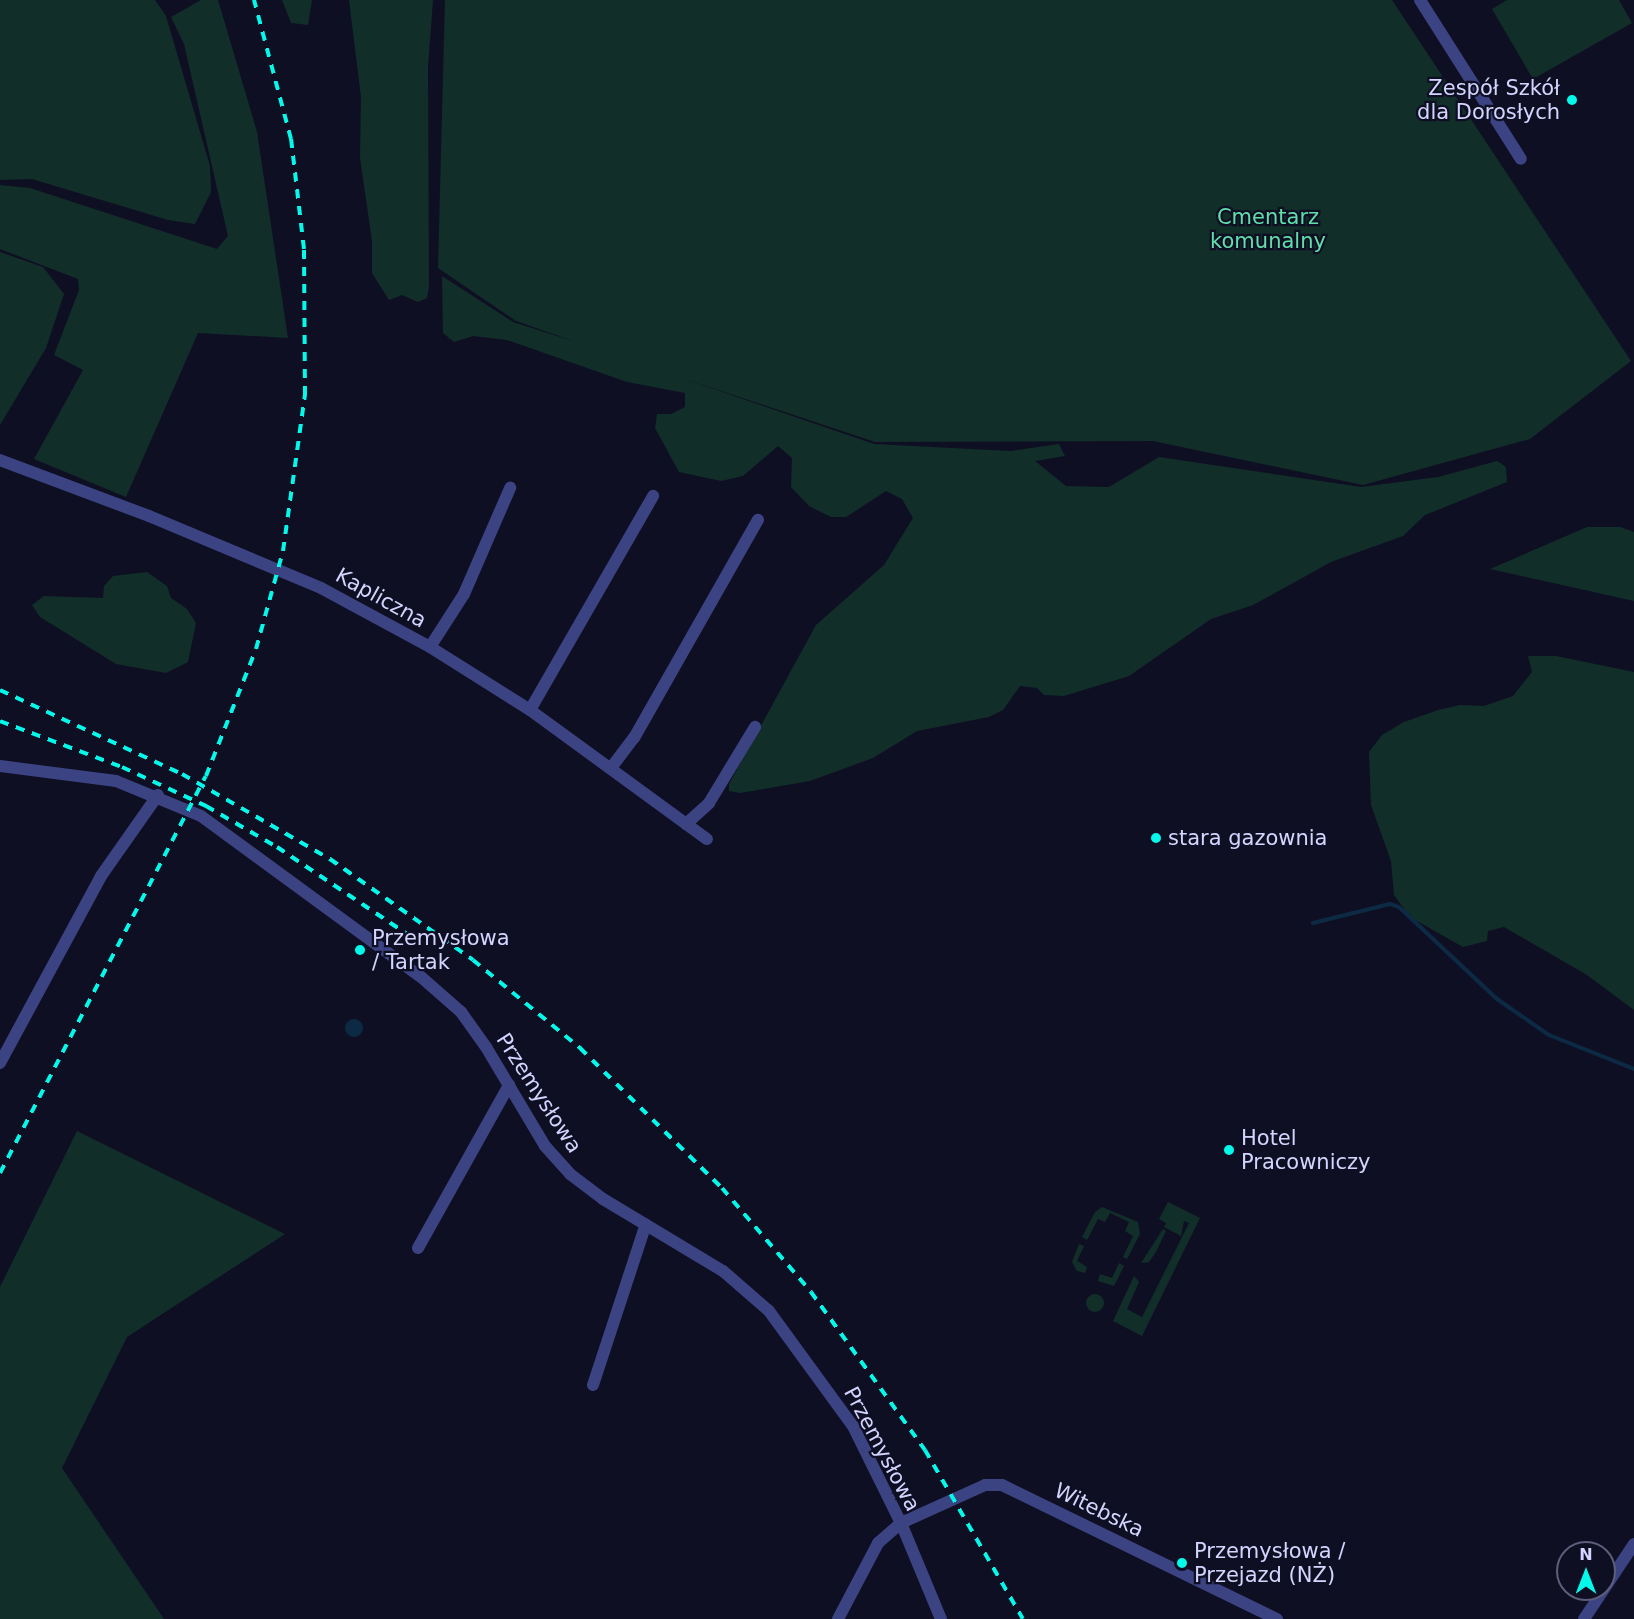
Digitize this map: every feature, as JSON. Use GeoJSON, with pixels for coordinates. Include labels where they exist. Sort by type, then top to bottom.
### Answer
{"type":"FeatureCollection","features":[{"type":"Feature","properties":{"kind":"street"},"geometry":{"type":"LineString","coordinates":[[1420,0],[1521,159]]}},
{"type":"Feature","properties":{"kind":"street","name":"Kapliczna"},"geometry":{"type":"LineString","coordinates":[[0,460],[149,516],[321,588],[430,647],[530,710],[707,839]]}},
{"type":"Feature","properties":{"kind":"street"},"geometry":{"type":"LineString","coordinates":[[430,647],[464,594],[510,488]]}},
{"type":"Feature","properties":{"kind":"street"},"geometry":{"type":"LineString","coordinates":[[530,710],[652,496]]}},
{"type":"Feature","properties":{"kind":"street"},"geometry":{"type":"LineString","coordinates":[[611,768],[634,738],[758,520]]}},
{"type":"Feature","properties":{"kind":"street"},"geometry":{"type":"LineString","coordinates":[[686,824],[709,803],[755,727]]}},
{"type":"Feature","properties":{"kind":"street","name":"Przemysłowa"},"geometry":{"type":"LineString","coordinates":[[0,766],[116,781],[158,795],[201,816],[275,867],[420,976],[461,1012],[556,1160],[594,1193],[723,1271],[770,1311],[853,1426],[901,1523],[941,1619]]}},
{"type":"Feature","properties":{"kind":"street"},"geometry":{"type":"LineString","coordinates":[[0,1063],[101,876],[158,795]]}},
{"type":"Feature","properties":{"kind":"street"},"geometry":{"type":"LineString","coordinates":[[418,1248],[509,1085]]}},
{"type":"Feature","properties":{"kind":"street"},"geometry":{"type":"LineString","coordinates":[[593,1385],[646,1224]]}},
{"type":"Feature","properties":{"kind":"street","name":"Witebska"},"geometry":{"type":"LineString","coordinates":[[838,1619],[878,1543],[901,1523],[985,1485],[1002,1485],[1276,1619]]}},
{"type":"Feature","properties":{"kind":"street"},"geometry":{"type":"LineString","coordinates":[[1584,1619],[1634,1544]]}},
{"type":"Feature","properties":{"kind":"green space"},"geometry":{"type":"Polygon","coordinates":[[[0,0],[155,0],[166,16],[210,166],[211,192],[195,224],[168,220],[32,179],[0,180],[0,0]]]}},
{"type":"Feature","properties":{"kind":"green space"},"geometry":{"type":"Polygon","coordinates":[[[201,0],[218,0],[257,132],[288,338],[198,333],[126,497],[34,459],[83,370],[54,355],[79,290],[78,279],[0,249],[0,185],[30,188],[217,249],[228,236],[184,44],[171,17],[201,0]]]}},
{"type":"Feature","properties":{"kind":"green space"},"geometry":{"type":"Polygon","coordinates":[[[282,0],[312,0],[308,25],[291,23],[282,0]]]}},
{"type":"Feature","properties":{"kind":"green space"},"geometry":{"type":"Polygon","coordinates":[[[349,0],[433,0],[428,67],[429,287],[427,298],[418,302],[402,295],[389,300],[372,273],[372,241],[360,158],[361,97],[349,0]]]}},
{"type":"Feature","properties":{"kind":"green space","name":"Cmentarz komunalny"},"geometry":{"type":"Polygon","coordinates":[[[445,0],[1392,0],[1631,361],[1530,439],[1363,485],[1153,441],[875,442],[682,378],[874,444],[1011,451],[1059,444],[1065,456],[1035,461],[1066,486],[1109,487],[1159,457],[1361,487],[1438,477],[1497,461],[1506,467],[1507,482],[1425,515],[1403,536],[1331,562],[1253,605],[1211,619],[1129,676],[1064,696],[1044,695],[1037,688],[1020,686],[1003,710],[989,717],[917,731],[873,758],[810,781],[740,793],[729,791],[729,784],[816,625],[884,565],[913,518],[902,499],[886,491],[846,517],[831,517],[809,506],[791,487],[792,458],[778,446],[743,476],[721,481],[679,472],[655,428],[657,414],[671,414],[685,407],[685,393],[627,382],[507,340],[473,336],[454,342],[443,333],[442,276],[513,322],[576,342],[516,321],[438,268],[445,0]]]}},
{"type":"Feature","properties":{"kind":"green space"},"geometry":{"type":"Polygon","coordinates":[[[1507,0],[1619,0],[1632,23],[1533,79],[1492,9],[1507,0]]]}},
{"type":"Feature","properties":{"kind":"green space"},"geometry":{"type":"Polygon","coordinates":[[[0,252],[43,267],[64,294],[46,348],[0,425],[0,252]]]}},
{"type":"Feature","properties":{"kind":"green space"},"geometry":{"type":"Polygon","coordinates":[[[1587,527],[1620,527],[1634,532],[1634,601],[1490,569],[1587,527]]]}},
{"type":"Feature","properties":{"kind":"green space"},"geometry":{"type":"Polygon","coordinates":[[[147,572],[167,586],[171,598],[187,609],[196,623],[188,662],[166,673],[116,664],[40,617],[32,605],[44,596],[103,598],[104,586],[113,576],[147,572]]]}},
{"type":"Feature","properties":{"kind":"green space"},"geometry":{"type":"Polygon","coordinates":[[[1528,656],[1556,656],[1634,672],[1634,1010],[1587,975],[1504,927],[1488,931],[1487,941],[1463,947],[1410,917],[1394,895],[1391,861],[1371,805],[1369,752],[1382,735],[1404,722],[1438,710],[1460,705],[1484,706],[1513,696],[1532,672],[1528,656]]]}},
{"type":"Feature","properties":{"kind":"green space"},"geometry":{"type":"Polygon","coordinates":[[[77,1131],[285,1234],[127,1337],[62,1468],[164,1619],[0,1619],[0,1287],[77,1131]]]}},
{"type":"Feature","properties":{"kind":"green space"},"geometry":{"type":"Polygon","coordinates":[[[1168,1202],[1200,1218],[1142,1336],[1113,1321],[1134,1276],[1139,1282],[1127,1309],[1142,1317],[1189,1223],[1184,1221],[1181,1236],[1164,1227],[1166,1223],[1159,1219],[1168,1202]]]}},
{"type":"Feature","properties":{"kind":"green space"},"geometry":{"type":"Polygon","coordinates":[[[1102,1207],[1138,1222],[1140,1234],[1127,1259],[1123,1257],[1133,1236],[1125,1231],[1129,1222],[1110,1213],[1105,1222],[1098,1219],[1087,1240],[1082,1237],[1095,1212],[1102,1207]]]}},
{"type":"Feature","properties":{"kind":"green space"},"geometry":{"type":"Polygon","coordinates":[[[1163,1229],[1166,1231],[1156,1252],[1149,1262],[1141,1263],[1163,1229]]]}},
{"type":"Feature","properties":{"kind":"green space"},"geometry":{"type":"Polygon","coordinates":[[[1079,1244],[1084,1246],[1077,1261],[1087,1267],[1085,1273],[1077,1271],[1072,1262],[1079,1244]]]}},
{"type":"Feature","properties":{"kind":"green space"},"geometry":{"type":"Polygon","coordinates":[[[1119,1263],[1124,1266],[1114,1286],[1098,1281],[1100,1274],[1112,1278],[1119,1263]]]}},
{"type":"Feature","properties":{"kind":"green space"},"geometry":{"type":"Polygon","coordinates":[[[1095,1294],[1101,1297],[1104,1303],[1101,1309],[1095,1312],[1089,1309],[1086,1303],[1089,1297],[1095,1294]]]}},
{"type":"Feature","properties":{"kind":"water"},"geometry":{"type":"Polygon","coordinates":[[[354,1019],[362,1024],[363,1028],[358,1036],[354,1037],[346,1032],[345,1028],[350,1020],[354,1019]]]}},
{"type":"Feature","properties":{"kind":"waterway"},"geometry":{"type":"LineString","coordinates":[[1313,923],[1390,904],[1399,907],[1497,999],[1549,1035],[1634,1069]]}},
{"type":"Feature","properties":{"kind":"railway"},"geometry":{"type":"LineString","coordinates":[[0,1173],[206,776],[256,649],[283,551],[305,395],[304,249],[291,139],[254,0]]}},
{"type":"Feature","properties":{"kind":"railway"},"geometry":{"type":"LineString","coordinates":[[0,690],[182,774],[330,859],[473,960],[580,1048],[722,1188],[811,1292],[925,1450],[1023,1619]]}},
{"type":"Feature","properties":{"kind":"railway"},"geometry":{"type":"LineString","coordinates":[[0,721],[122,767],[206,806],[277,847],[413,938]]}},
{"type":"Feature","properties":{"kind":"place","name":"Zespół Szkół dla Dorosłych"},"geometry":{"type":"Point","coordinates":[1572,100]}},
{"type":"Feature","properties":{"kind":"place","name":"stara gazownia"},"geometry":{"type":"Point","coordinates":[1156,838]}},
{"type":"Feature","properties":{"kind":"place","name":"Przemysłowa / Tartak"},"geometry":{"type":"Point","coordinates":[360,950]}},
{"type":"Feature","properties":{"kind":"place","name":"Hotel Pracowniczy"},"geometry":{"type":"Point","coordinates":[1229,1150]}},
{"type":"Feature","properties":{"kind":"place","name":"Przemysłowa / Przejazd (NŻ)"},"geometry":{"type":"Point","coordinates":[1182,1563]}}]}
